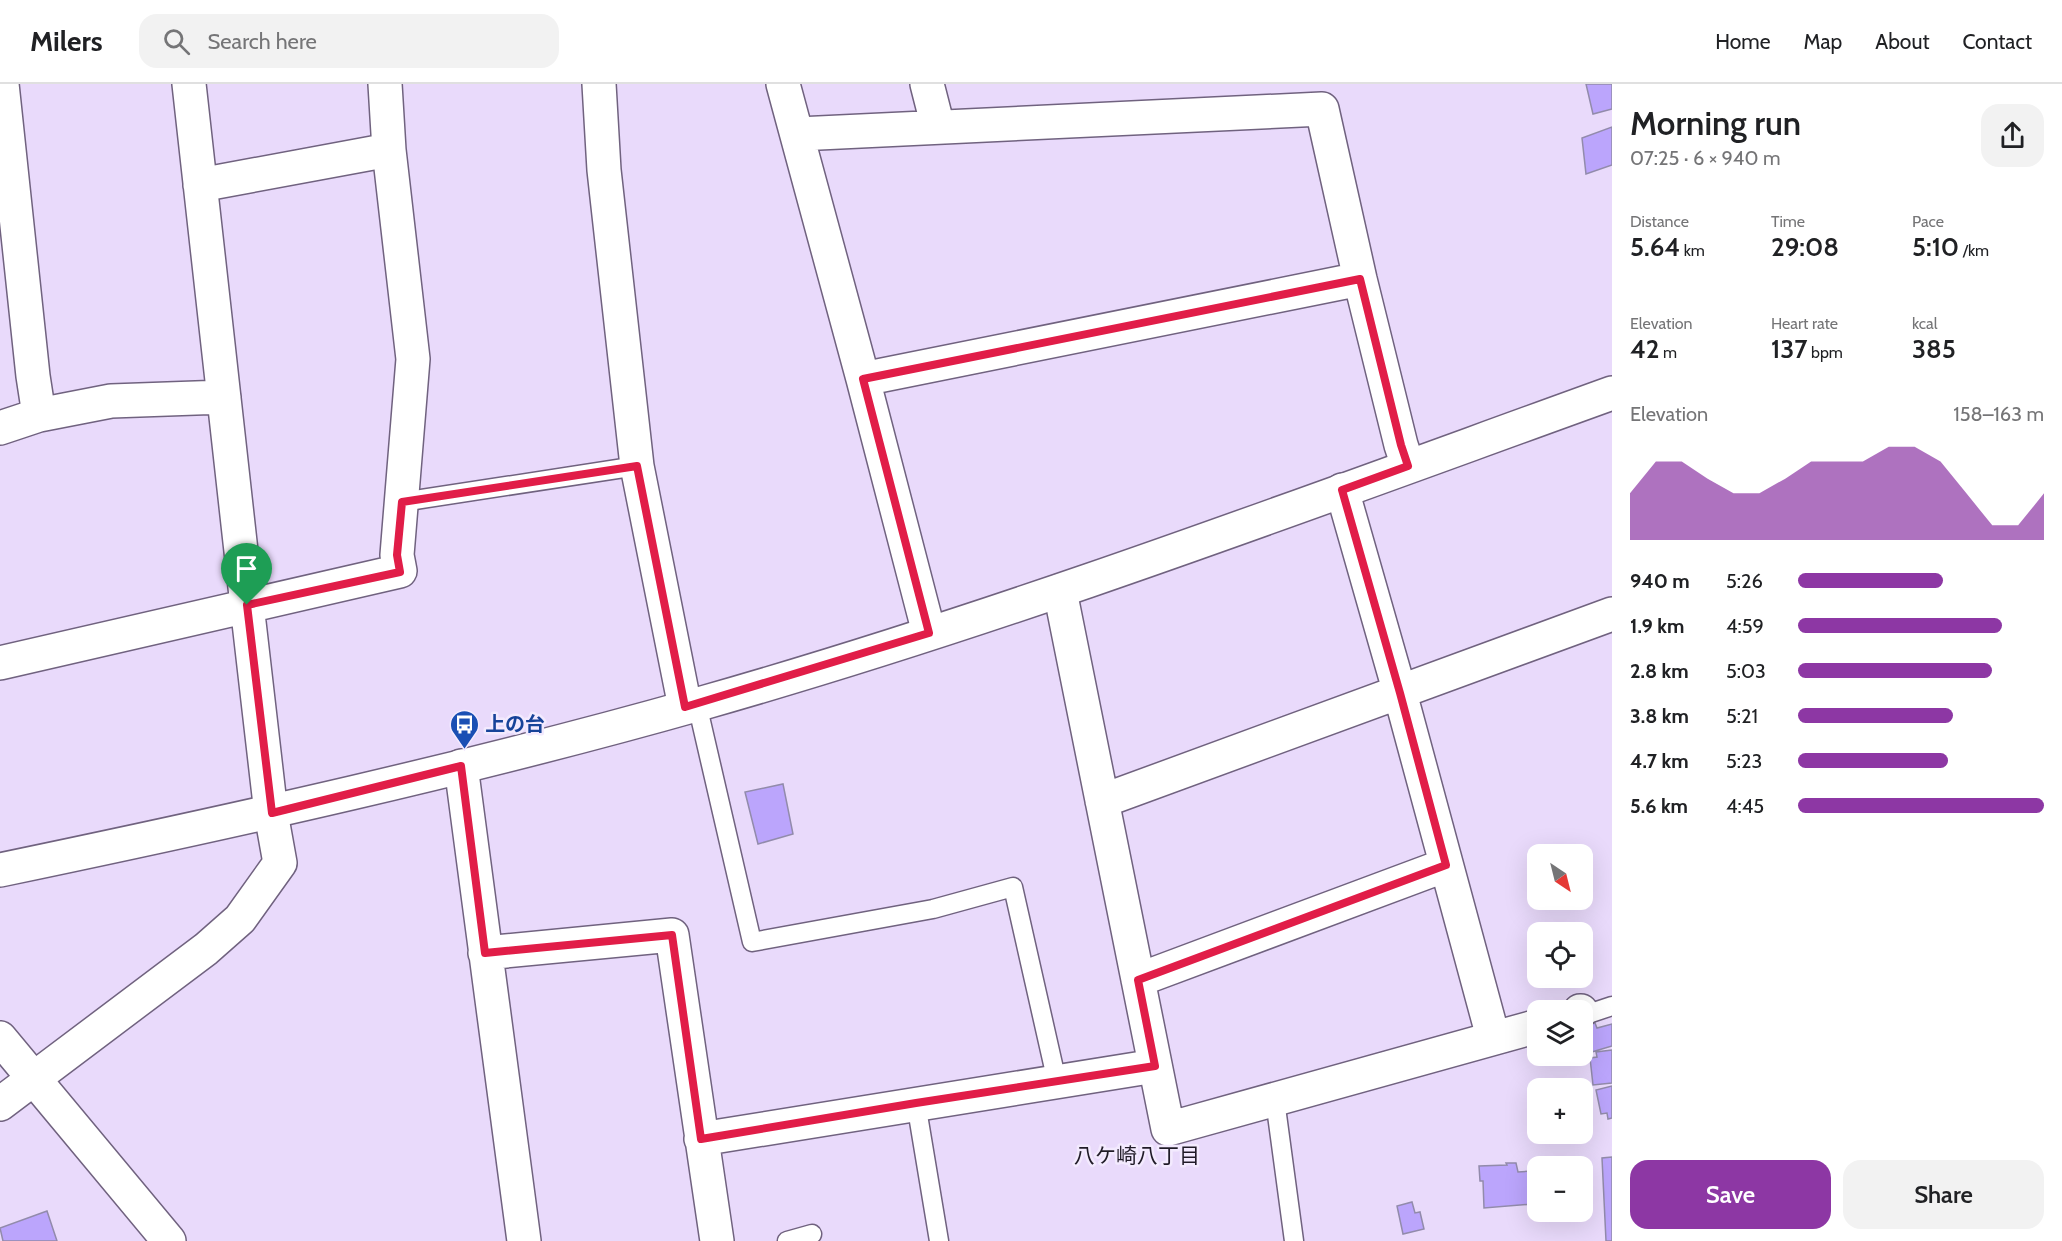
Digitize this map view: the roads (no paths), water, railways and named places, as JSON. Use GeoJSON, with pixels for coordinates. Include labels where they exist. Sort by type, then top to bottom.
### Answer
{"type":"FeatureCollection","features":[{"type":"Feature","properties":{"kind":"street"},"geometry":{"type":"LineString","coordinates":[[2,84],[9,223],[39,415]]}},
{"type":"Feature","properties":{"kind":"street"},"geometry":{"type":"LineString","coordinates":[[0,1104],[206,949],[240,919],[280,863],[247,605],[189,84]]}},
{"type":"Feature","properties":{"kind":"street"},"geometry":{"type":"LineString","coordinates":[[0,663],[400,572],[397,555],[413,359],[389,150],[386,84]]}},
{"type":"Feature","properties":{"kind":"street"},"geometry":{"type":"LineString","coordinates":[[599,84],[604,170],[637,466],[691,706]]}},
{"type":"Feature","properties":{"kind":"street"},"geometry":{"type":"LineString","coordinates":[[783,84],[929,633]]}},
{"type":"Feature","properties":{"kind":"street"},"geometry":{"type":"LineString","coordinates":[[927,84],[938,127]]}},
{"type":"Feature","properties":{"kind":"street"},"geometry":{"type":"LineString","coordinates":[[798,134],[1322,109],[1360,279],[1408,466]]}},
{"type":"Feature","properties":{"kind":"street"},"geometry":{"type":"LineString","coordinates":[[200,185],[389,150]]}},
{"type":"Feature","properties":{"kind":"street"},"geometry":{"type":"LineString","coordinates":[[863,379],[1360,279]]}},
{"type":"Feature","properties":{"kind":"street"},"geometry":{"type":"LineString","coordinates":[[0,870],[272,813],[691,706],[1060,591],[1612,393]]}},
{"type":"Feature","properties":{"kind":"street"},"geometry":{"type":"LineString","coordinates":[[0,428],[39,415],[111,401],[224,397]]}},
{"type":"Feature","properties":{"kind":"street"},"geometry":{"type":"LineString","coordinates":[[1342,490],[1400,693],[1493,1037]]}},
{"type":"Feature","properties":{"kind":"street"},"geometry":{"type":"LineString","coordinates":[[1060,591],[1168,1129],[1527,1029]]}},
{"type":"Feature","properties":{"kind":"street"},"geometry":{"type":"LineString","coordinates":[[1102,801],[1612,614]]}},
{"type":"Feature","properties":{"kind":"street"},"geometry":{"type":"LineString","coordinates":[[461,766],[524,1241]]}},
{"type":"Feature","properties":{"kind":"street"},"geometry":{"type":"LineString","coordinates":[[1138,980],[1446,865]]}},
{"type":"Feature","properties":{"kind":"street"},"geometry":{"type":"LineString","coordinates":[[485,953],[672,935],[717,1241]]}},
{"type":"Feature","properties":{"kind":"street"},"geometry":{"type":"LineString","coordinates":[[0,1038],[170,1241]]}},
{"type":"Feature","properties":{"kind":"street"},"geometry":{"type":"LineString","coordinates":[[701,1139],[1155,1066]]}},
{"type":"Feature","properties":{"kind":"lane"},"geometry":{"type":"LineString","coordinates":[[402,502],[637,466]]}},
{"type":"Feature","properties":{"kind":"lane"},"geometry":{"type":"LineString","coordinates":[[691,706],[753,942],[933,909],[1013,887],[1057,1082]]}},
{"type":"Feature","properties":{"kind":"lane"},"geometry":{"type":"LineString","coordinates":[[1593,1012],[1612,1006]]}},
{"type":"Feature","properties":{"kind":"lane"},"geometry":{"type":"LineString","coordinates":[[1275,1100],[1294,1241]]}},
{"type":"Feature","properties":{"kind":"lane"},"geometry":{"type":"LineString","coordinates":[[916,1103],[939,1241]]}},
{"type":"Feature","properties":{"kind":"lane"},"geometry":{"type":"LineString","coordinates":[[787,1241],[812,1234]]}},
{"type":"Feature","properties":{"kind":"place","name":"上の台"},"geometry":{"type":"Point","coordinates":[464,750]}},
{"type":"Feature","properties":{"kind":"district","name":"八ケ崎八丁目"},"geometry":{"type":"Point","coordinates":[1137,1155]}}]}
